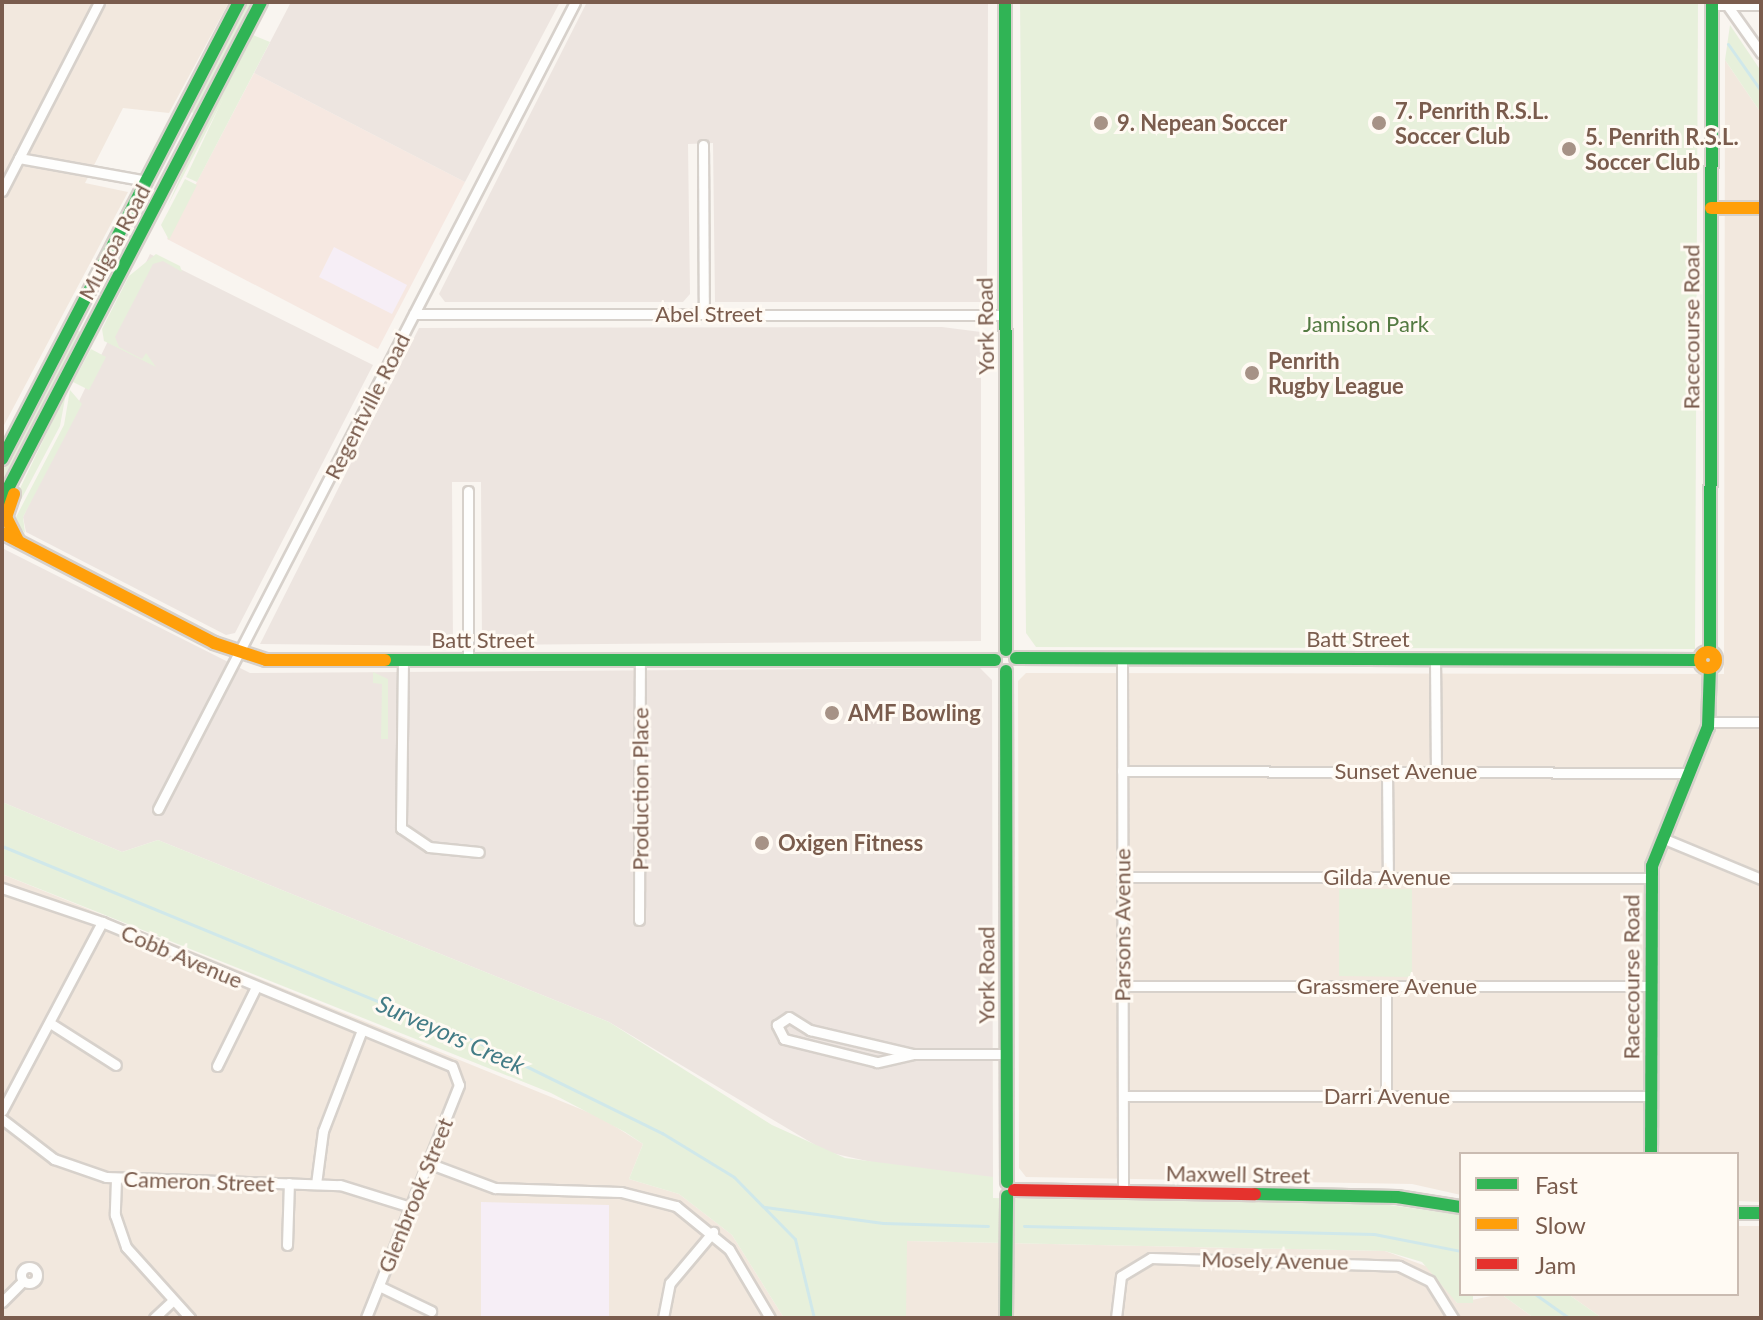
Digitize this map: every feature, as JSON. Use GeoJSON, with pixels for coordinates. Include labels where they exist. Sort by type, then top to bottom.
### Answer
{"type":"FeatureCollection","features":[{"type":"Feature","properties":{"kind":"street"},"geometry":{"type":"LineString","coordinates":[[2,191],[99,2]]}},
{"type":"Feature","properties":{"kind":"street","name":"Mulgoa Road"},"geometry":{"type":"LineString","coordinates":[[2,459],[239,2]]}},
{"type":"Feature","properties":{"kind":"street","name":"Mulgoa Road"},"geometry":{"type":"LineString","coordinates":[[2,500],[261,2]]}},
{"type":"Feature","properties":{"kind":"street","name":"Regentville Road"},"geometry":{"type":"LineString","coordinates":[[158,809],[575,2]]}},
{"type":"Feature","properties":{"kind":"street","name":"York Road"},"geometry":{"type":"LineString","coordinates":[[1005,2],[1004,315],[1011,654]]}},
{"type":"Feature","properties":{"kind":"street"},"geometry":{"type":"LineString","coordinates":[[1712,4],[1761,5]]}},
{"type":"Feature","properties":{"kind":"street","name":"Racecourse Road"},"geometry":{"type":"LineString","coordinates":[[1651,1152],[1651,878],[1662,838],[1710,722],[1706,660],[1712,4]]}},
{"type":"Feature","properties":{"kind":"street"},"geometry":{"type":"LineString","coordinates":[[1727,5],[1761,53]]}},
{"type":"Feature","properties":{"kind":"street"},"geometry":{"type":"LineString","coordinates":[[703,145],[704,314]]}},
{"type":"Feature","properties":{"kind":"street"},"geometry":{"type":"LineString","coordinates":[[19,158],[147,181]]}},
{"type":"Feature","properties":{"kind":"street"},"geometry":{"type":"LineString","coordinates":[[1711,208],[1761,208]]}},
{"type":"Feature","properties":{"kind":"street","name":"Abel Street"},"geometry":{"type":"LineString","coordinates":[[414,314],[1004,315]]}},
{"type":"Feature","properties":{"kind":"street"},"geometry":{"type":"LineString","coordinates":[[18,541],[7,510],[49,426],[52,403]]}},
{"type":"Feature","properties":{"kind":"street"},"geometry":{"type":"LineString","coordinates":[[468,491],[468,660]]}},
{"type":"Feature","properties":{"kind":"street","name":"Batt Street"},"geometry":{"type":"LineString","coordinates":[[2,533],[240,654],[403,660],[995,660]]}},
{"type":"Feature","properties":{"kind":"street"},"geometry":{"type":"LineString","coordinates":[[1011,654],[1006,671],[995,660],[1011,654]]}},
{"type":"Feature","properties":{"kind":"street","name":"Batt Street"},"geometry":{"type":"LineString","coordinates":[[1011,654],[1122,658],[1706,660]]}},
{"type":"Feature","properties":{"kind":"street","name":"Parsons Avenue"},"geometry":{"type":"LineString","coordinates":[[1122,658],[1123,1191]]}},
{"type":"Feature","properties":{"kind":"street","name":"Production Place"},"geometry":{"type":"LineString","coordinates":[[639,920],[640,659]]}},
{"type":"Feature","properties":{"kind":"street"},"geometry":{"type":"LineString","coordinates":[[1435,659],[1436,771]]}},
{"type":"Feature","properties":{"kind":"street"},"geometry":{"type":"LineString","coordinates":[[403,660],[401,828],[429,847],[479,852]]}},
{"type":"Feature","properties":{"kind":"street","name":"York Road"},"geometry":{"type":"LineString","coordinates":[[1006,671],[1009,1190],[1006,1318]]}},
{"type":"Feature","properties":{"kind":"street"},"geometry":{"type":"LineString","coordinates":[[1710,722],[1761,722]]}},
{"type":"Feature","properties":{"kind":"street","name":"Sunset Avenue"},"geometry":{"type":"LineString","coordinates":[[1122,771],[1689,773]]}},
{"type":"Feature","properties":{"kind":"street"},"geometry":{"type":"LineString","coordinates":[[1387,771],[1388,877]]}},
{"type":"Feature","properties":{"kind":"street"},"geometry":{"type":"LineString","coordinates":[[1662,838],[1761,879]]}},
{"type":"Feature","properties":{"kind":"street","name":"Gilda Avenue"},"geometry":{"type":"LineString","coordinates":[[1122,877],[1651,878]]}},
{"type":"Feature","properties":{"kind":"street"},"geometry":{"type":"LineString","coordinates":[[2,888],[102,922]]}},
{"type":"Feature","properties":{"kind":"street","name":"Cobb Avenue"},"geometry":{"type":"LineString","coordinates":[[2,1111],[102,922],[459,1071]]}},
{"type":"Feature","properties":{"kind":"street","name":"Grassmere Avenue"},"geometry":{"type":"LineString","coordinates":[[1123,986],[1651,986]]}},
{"type":"Feature","properties":{"kind":"street"},"geometry":{"type":"LineString","coordinates":[[1386,986],[1386,1096]]}},
{"type":"Feature","properties":{"kind":"street"},"geometry":{"type":"LineString","coordinates":[[217,1066],[256,987]]}},
{"type":"Feature","properties":{"kind":"street"},"geometry":{"type":"LineString","coordinates":[[913,1054],[810,1030],[789,1017],[777,1025],[784,1039],[877,1062],[913,1054],[1006,1054]]}},
{"type":"Feature","properties":{"kind":"street"},"geometry":{"type":"LineString","coordinates":[[50,1023],[116,1065]]}},
{"type":"Feature","properties":{"kind":"street"},"geometry":{"type":"LineString","coordinates":[[316,1184],[323,1131],[362,1030]]}},
{"type":"Feature","properties":{"kind":"street","name":"Glenbrook Street"},"geometry":{"type":"LineString","coordinates":[[366,1318],[428,1163],[459,1071]]}},
{"type":"Feature","properties":{"kind":"street","name":"Darri Avenue"},"geometry":{"type":"LineString","coordinates":[[1123,1096],[1651,1096]]}},
{"type":"Feature","properties":{"kind":"street","name":"Cameron Street"},"geometry":{"type":"LineString","coordinates":[[2,1119],[54,1159],[116,1179],[355,1187],[410,1207]]}},
{"type":"Feature","properties":{"kind":"street"},"geometry":{"type":"LineString","coordinates":[[428,1163],[495,1188],[650,1197],[713,1232],[770,1318]]}},
{"type":"Feature","properties":{"kind":"street"},"geometry":{"type":"LineString","coordinates":[[116,1179],[123,1241],[190,1318]]}},
{"type":"Feature","properties":{"kind":"street"},"geometry":{"type":"LineString","coordinates":[[287,1245],[289,1183]]}},
{"type":"Feature","properties":{"kind":"street","name":"Maxwell Street"},"geometry":{"type":"LineString","coordinates":[[1009,1190],[1397,1197],[1459,1207]]}},
{"type":"Feature","properties":{"kind":"street"},"geometry":{"type":"LineString","coordinates":[[1739,1213],[1761,1213]]}},
{"type":"Feature","properties":{"kind":"street"},"geometry":{"type":"LineString","coordinates":[[663,1318],[673,1278],[713,1232]]}},
{"type":"Feature","properties":{"kind":"street","name":"Mosely Avenue"},"geometry":{"type":"LineString","coordinates":[[1116,1318],[1121,1276],[1151,1258],[1399,1266],[1435,1286],[1453,1318]]}},
{"type":"Feature","properties":{"kind":"street"},"geometry":{"type":"LineString","coordinates":[[2,1302],[23,1281]]}},
{"type":"Feature","properties":{"kind":"street"},"geometry":{"type":"LineString","coordinates":[[379,1286],[431,1311]]}},
{"type":"Feature","properties":{"kind":"street"},"geometry":{"type":"LineString","coordinates":[[154,1318],[173,1300]]}},
{"type":"Feature","properties":{"kind":"shaded area"},"geometry":{"type":"Polygon","coordinates":[[[2,2],[229,2],[169,113],[123,108],[85,183],[128,192],[2,429],[2,2]]]}},
{"type":"Feature","properties":{"kind":"shaded area"},"geometry":{"type":"Polygon","coordinates":[[[291,2],[560,2],[465,182],[254,73],[291,2]]]}},
{"type":"Feature","properties":{"kind":"shaded area"},"geometry":{"type":"Polygon","coordinates":[[[587,2],[988,2],[987,302],[715,302],[713,143],[688,144],[690,294],[683,302],[445,302],[439,294],[587,2]]]}},
{"type":"Feature","properties":{"kind":"shaded area"},"geometry":{"type":"Polygon","coordinates":[[[1725,60],[1761,113],[1761,1202],[1739,1201],[1739,1152],[1459,1152],[1459,1195],[1412,1184],[1026,1177],[1019,1168],[1018,681],[1026,673],[1724,674],[1725,60]]]}},
{"type":"Feature","properties":{"kind":"shaded area"},"geometry":{"type":"Polygon","coordinates":[[[254,73],[465,182],[378,349],[167,239],[254,73]]]}},
{"type":"Feature","properties":{"kind":"shaded area"},"geometry":{"type":"Polygon","coordinates":[[[334,247],[407,285],[392,314],[319,277],[334,247]]]}},
{"type":"Feature","properties":{"kind":"shaded area"},"geometry":{"type":"Polygon","coordinates":[[[150,254],[373,365],[235,633],[226,635],[26,532],[23,517],[150,254]]]}},
{"type":"Feature","properties":{"kind":"shaded area"},"geometry":{"type":"Polygon","coordinates":[[[942,327],[981,332],[981,641],[482,645],[481,482],[452,482],[453,646],[260,644],[419,328],[942,327]]]}},
{"type":"Feature","properties":{"kind":"shaded area"},"geometry":{"type":"Polygon","coordinates":[[[2,548],[250,673],[980,668],[992,680],[993,1177],[929,1175],[827,1152],[609,1022],[158,840],[122,852],[2,802],[2,548]]]}},
{"type":"Feature","properties":{"kind":"shaded area"},"geometry":{"type":"Polygon","coordinates":[[[2,874],[600,1117],[643,1144],[629,1179],[679,1194],[732,1235],[784,1318],[2,1318],[2,874]]]}},
{"type":"Feature","properties":{"kind":"shaded area"},"geometry":{"type":"Polygon","coordinates":[[[481,1202],[609,1205],[609,1318],[481,1318],[481,1202]]]}},
{"type":"Feature","properties":{"kind":"shaded area"},"geometry":{"type":"Polygon","coordinates":[[[1739,1226],[1761,1226],[1761,1318],[1602,1318],[1571,1296],[1739,1296],[1739,1226]]]}},
{"type":"Feature","properties":{"kind":"shaded area"},"geometry":{"type":"Polygon","coordinates":[[[906,1241],[1385,1251],[1431,1268],[1457,1303],[1504,1296],[1534,1318],[906,1318],[906,1241]]]}},
{"type":"Feature","properties":{"kind":"green space"},"geometry":{"type":"Polygon","coordinates":[[[245,2],[255,2],[197,114],[188,111],[245,2]]]}},
{"type":"Feature","properties":{"kind":"green space","name":"Jamison Park"},"geometry":{"type":"Polygon","coordinates":[[[1020,2],[1698,2],[1695,649],[1036,647],[1026,633],[1020,2]]]}},
{"type":"Feature","properties":{"kind":"green space"},"geometry":{"type":"Polygon","coordinates":[[[1730,25],[1761,71],[1761,113],[1725,60],[1730,25]]]}},
{"type":"Feature","properties":{"kind":"green space"},"geometry":{"type":"Polygon","coordinates":[[[253,35],[270,42],[197,182],[186,177],[253,35]]]}},
{"type":"Feature","properties":{"kind":"green space"},"geometry":{"type":"Polygon","coordinates":[[[247,43],[245,57],[167,207],[209,112],[247,43]]]}},
{"type":"Feature","properties":{"kind":"green space"},"geometry":{"type":"Polygon","coordinates":[[[185,179],[197,185],[169,240],[161,225],[185,179]]]}},
{"type":"Feature","properties":{"kind":"green space"},"geometry":{"type":"Polygon","coordinates":[[[156,254],[180,266],[182,272],[163,261],[153,264],[115,337],[119,347],[142,359],[146,353],[156,367],[104,341],[102,329],[129,276],[156,254]]]}},
{"type":"Feature","properties":{"kind":"green space"},"geometry":{"type":"Polygon","coordinates":[[[74,329],[83,333],[2,488],[2,468],[74,329]]]}},
{"type":"Feature","properties":{"kind":"green space"},"geometry":{"type":"Polygon","coordinates":[[[91,349],[106,357],[89,390],[73,382],[91,349]]]}},
{"type":"Feature","properties":{"kind":"green space"},"geometry":{"type":"Polygon","coordinates":[[[70,390],[82,404],[23,517],[25,533],[14,521],[64,425],[70,390]]]}},
{"type":"Feature","properties":{"kind":"green space"},"geometry":{"type":"Polygon","coordinates":[[[66,393],[60,426],[14,513],[12,505],[66,393]]]}},
{"type":"Feature","properties":{"kind":"green space"},"geometry":{"type":"Polygon","coordinates":[[[373,672],[388,679],[388,739],[381,739],[382,684],[373,683],[373,672]]]}},
{"type":"Feature","properties":{"kind":"green space"},"geometry":{"type":"Polygon","coordinates":[[[2,802],[122,852],[158,840],[609,1022],[772,1125],[845,1158],[993,1177],[993,1198],[1382,1204],[1459,1215],[1459,1296],[1473,1296],[1473,1303],[1457,1303],[1422,1262],[1385,1251],[907,1241],[906,1318],[784,1318],[732,1235],[679,1194],[629,1179],[643,1144],[625,1132],[551,1093],[2,874],[2,802]]]}},
{"type":"Feature","properties":{"kind":"green space"},"geometry":{"type":"Polygon","coordinates":[[[1339,889],[1412,889],[1412,977],[1339,976],[1339,889]]]}},
{"type":"Feature","properties":{"kind":"green space"},"geometry":{"type":"Polygon","coordinates":[[[1504,1296],[1571,1296],[1602,1318],[1534,1318],[1504,1296]]]}},
{"type":"Feature","properties":{"kind":"waterway"},"geometry":{"type":"LineString","coordinates":[[1728,44],[1761,91]]}},
{"type":"Feature","properties":{"kind":"waterway","name":"Surveyors Creek"},"geometry":{"type":"LineString","coordinates":[[2,846],[479,1043],[662,1133],[734,1177],[795,1239],[814,1318]]}},
{"type":"Feature","properties":{"kind":"waterway"},"geometry":{"type":"LineString","coordinates":[[765,1207],[883,1223],[988,1226]]}},
{"type":"Feature","properties":{"kind":"waterway"},"geometry":{"type":"LineString","coordinates":[[1024,1226],[1374,1234],[1459,1251]]}},
{"type":"Feature","properties":{"kind":"waterway"},"geometry":{"type":"LineString","coordinates":[[1538,1296],[1569,1318]]}},
{"type":"Feature","properties":{"kind":"traffic: fast"},"geometry":{"type":"LineString","coordinates":[[2,459],[239,2]]}},
{"type":"Feature","properties":{"kind":"traffic: fast"},"geometry":{"type":"LineString","coordinates":[[2,500],[261,2]]}},
{"type":"Feature","properties":{"kind":"traffic: fast"},"geometry":{"type":"LineString","coordinates":[[1005,2],[1006,650]]}},
{"type":"Feature","properties":{"kind":"traffic: fast"},"geometry":{"type":"LineString","coordinates":[[1710,652],[1712,2]]}},
{"type":"Feature","properties":{"kind":"traffic: fast"},"geometry":{"type":"LineString","coordinates":[[1016,658],[1700,660]]}},
{"type":"Feature","properties":{"kind":"traffic: fast"},"geometry":{"type":"LineString","coordinates":[[385,660],[995,660]]}},
{"type":"Feature","properties":{"kind":"traffic: fast"},"geometry":{"type":"LineString","coordinates":[[1651,1152],[1652,866],[1708,727],[1710,668]]}},
{"type":"Feature","properties":{"kind":"traffic: fast"},"geometry":{"type":"LineString","coordinates":[[1006,671],[1007,1182]]}},
{"type":"Feature","properties":{"kind":"traffic: fast"},"geometry":{"type":"LineString","coordinates":[[1255,1194],[1397,1197],[1459,1207]]}},
{"type":"Feature","properties":{"kind":"traffic: fast"},"geometry":{"type":"LineString","coordinates":[[1006,1318],[1007,1196]]}},
{"type":"Feature","properties":{"kind":"traffic: fast"},"geometry":{"type":"LineString","coordinates":[[1739,1213],[1761,1213]]}},
{"type":"Feature","properties":{"kind":"traffic: slow"},"geometry":{"type":"LineString","coordinates":[[1711,208],[1761,208]]}},
{"type":"Feature","properties":{"kind":"traffic: slow"},"geometry":{"type":"LineString","coordinates":[[14,494],[6,517],[18,541]]}},
{"type":"Feature","properties":{"kind":"traffic: slow"},"geometry":{"type":"LineString","coordinates":[[2,533],[214,643],[266,660],[385,660]]}},
{"type":"Feature","properties":{"kind":"traffic: slow"},"geometry":{"type":"LineString","coordinates":[[1705,652],[1711,652],[1716,660],[1714,666],[1705,668],[1700,663],[1700,657],[1705,652]]}},
{"type":"Feature","properties":{"kind":"traffic: jam"},"geometry":{"type":"LineString","coordinates":[[1014,1190],[1255,1194]]}},
{"type":"Feature","properties":{"kind":"place","name":"9. Nepean Soccer"},"geometry":{"type":"Point","coordinates":[1101,123]}},
{"type":"Feature","properties":{"kind":"place","name":"7. Penrith R.S.L. Soccer Club"},"geometry":{"type":"Point","coordinates":[1379,123]}},
{"type":"Feature","properties":{"kind":"place","name":"5. Penrith R.S.L. Soccer Club"},"geometry":{"type":"Point","coordinates":[1569,149]}},
{"type":"Feature","properties":{"kind":"place","name":"Penrith Rugby League"},"geometry":{"type":"Point","coordinates":[1252,373]}},
{"type":"Feature","properties":{"kind":"place","name":"AMF Bowling"},"geometry":{"type":"Point","coordinates":[832,713]}},
{"type":"Feature","properties":{"kind":"place","name":"Oxigen Fitness"},"geometry":{"type":"Point","coordinates":[762,843]}}]}
